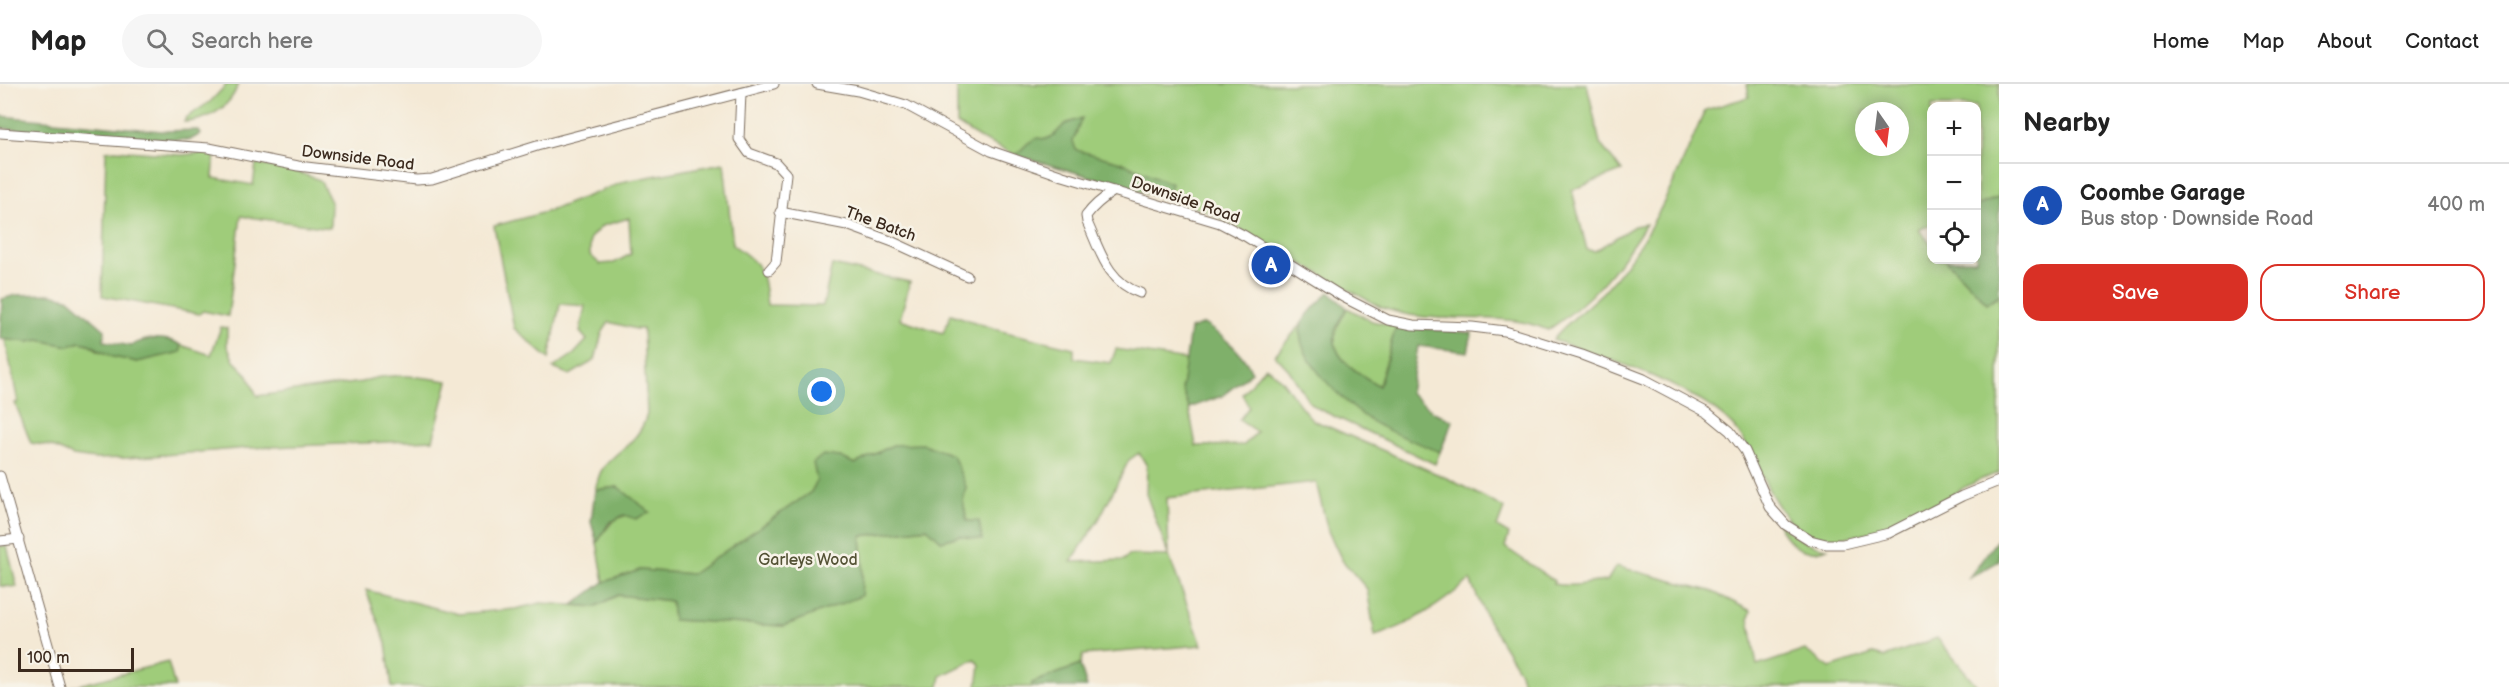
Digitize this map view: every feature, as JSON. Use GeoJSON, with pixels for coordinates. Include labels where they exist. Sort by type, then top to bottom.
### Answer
{"type":"FeatureCollection","features":[{"type":"Feature","properties":{"kind":"street","name":"Downside Road"},"geometry":{"type":"LineString","coordinates":[[0,133],[209,148],[298,166],[416,180],[432,179],[517,151],[774,84]]}},
{"type":"Feature","properties":{"kind":"street","name":"Downside Road"},"geometry":{"type":"LineString","coordinates":[[817,84],[858,87],[906,105],[992,151],[1220,223],[1343,297],[1388,321],[1413,325],[1472,327],[1505,332],[1582,355],[1644,379],[1708,413],[1730,431],[1745,451],[1770,507],[1786,525],[1810,540],[1826,544],[1843,544],[1889,533],[1962,495],[1999,481]]}},
{"type":"Feature","properties":{"kind":"street"},"geometry":{"type":"LineString","coordinates":[[741,93],[739,139],[749,153],[776,163],[786,174],[776,262],[769,270]]}},
{"type":"Feature","properties":{"kind":"street"},"geometry":{"type":"LineString","coordinates":[[1114,191],[1089,211],[1086,216],[1087,222],[1110,274],[1130,289],[1140,293]]}},
{"type":"Feature","properties":{"kind":"street","name":"The Batch"},"geometry":{"type":"LineString","coordinates":[[780,212],[847,225],[894,242],[967,276]]}},
{"type":"Feature","properties":{"kind":"street"},"geometry":{"type":"LineString","coordinates":[[0,476],[60,687]]}},
{"type":"Feature","properties":{"kind":"street"},"geometry":{"type":"LineString","coordinates":[[0,541],[8,542],[19,539]]}},
{"type":"Feature","properties":{"kind":"green space"},"geometry":{"type":"Polygon","coordinates":[[[227,84],[238,84],[230,100],[224,106],[209,116],[184,122],[186,118],[211,101],[227,84]]]}},
{"type":"Feature","properties":{"kind":"green space"},"geometry":{"type":"Polygon","coordinates":[[[957,84],[1587,84],[1600,144],[1622,171],[1572,190],[1587,250],[1595,251],[1634,226],[1646,224],[1603,283],[1564,319],[1548,330],[1533,324],[1500,319],[1433,318],[1407,315],[1380,307],[1207,211],[1016,155],[979,138],[957,124],[957,84]]]}},
{"type":"Feature","properties":{"kind":"green space"},"geometry":{"type":"Polygon","coordinates":[[[1747,84],[1999,84],[1999,197],[1981,204],[1981,102],[1927,102],[1927,226],[1919,230],[1927,239],[1927,264],[1950,264],[1987,303],[1999,295],[1999,473],[1969,485],[1902,521],[1880,529],[1847,537],[1816,536],[1799,529],[1786,516],[1775,501],[1738,432],[1703,402],[1653,376],[1553,340],[1605,290],[1637,249],[1663,204],[1705,110],[1749,97],[1747,84]]]}},
{"type":"Feature","properties":{"kind":"green space"},"geometry":{"type":"Polygon","coordinates":[[[0,116],[162,131],[198,130],[201,134],[190,140],[121,138],[0,128],[0,116]]]}},
{"type":"Feature","properties":{"kind":"green space"},"geometry":{"type":"Polygon","coordinates":[[[1082,118],[1073,141],[1076,150],[1121,162],[1172,184],[1168,199],[1016,155],[1028,143],[1037,138],[1046,139],[1053,136],[1065,124],[1082,118]]]}},
{"type":"Feature","properties":{"kind":"green space"},"geometry":{"type":"Polygon","coordinates":[[[106,151],[181,155],[215,152],[213,178],[253,185],[256,164],[292,170],[320,180],[331,202],[330,228],[241,216],[228,316],[203,311],[199,314],[102,296],[106,151]]]}},
{"type":"Feature","properties":{"kind":"green space"},"geometry":{"type":"Polygon","coordinates":[[[724,163],[733,245],[751,258],[760,270],[767,305],[823,306],[832,265],[910,282],[900,319],[943,333],[951,314],[1001,331],[1074,348],[1074,358],[1111,363],[1116,349],[1187,360],[1182,388],[1189,408],[1196,446],[1244,445],[1257,432],[1239,420],[1249,407],[1242,394],[1265,367],[1285,384],[1313,420],[1451,480],[1504,508],[1497,527],[1509,534],[1505,547],[1554,581],[1554,584],[1573,585],[1607,581],[1616,566],[1711,591],[1751,611],[1749,618],[1757,666],[1805,650],[1830,668],[1873,654],[1885,657],[1937,638],[1978,687],[1524,687],[1520,672],[1487,619],[1470,580],[1425,613],[1375,636],[1367,589],[1342,560],[1328,531],[1316,482],[1167,498],[1169,556],[1202,645],[1083,655],[1080,665],[1032,683],[1032,687],[977,687],[980,665],[975,659],[941,676],[939,687],[392,687],[386,643],[366,590],[459,614],[515,609],[541,603],[595,607],[618,595],[671,601],[673,620],[784,626],[863,566],[861,536],[928,528],[941,541],[960,536],[967,522],[963,501],[966,487],[893,445],[855,464],[840,457],[817,481],[811,492],[692,574],[640,570],[604,582],[597,543],[608,527],[618,518],[649,512],[618,487],[595,490],[603,468],[639,432],[647,414],[643,329],[609,322],[602,333],[595,360],[570,375],[553,368],[574,354],[587,340],[580,332],[585,306],[560,304],[549,359],[514,328],[494,226],[549,211],[626,181],[724,163]],[[629,218],[602,226],[590,238],[590,255],[600,264],[614,263],[631,254],[629,218]],[[1139,453],[1129,460],[1099,519],[1071,562],[1124,560],[1129,555],[1169,556],[1146,494],[1147,466],[1139,453]]]}},
{"type":"Feature","properties":{"kind":"green space"},"geometry":{"type":"Polygon","coordinates":[[[1999,197],[1999,295],[1987,303],[1950,264],[1981,264],[1981,204],[1999,197]]]}},
{"type":"Feature","properties":{"kind":"green space"},"geometry":{"type":"Polygon","coordinates":[[[1329,292],[1347,308],[1336,329],[1334,339],[1336,348],[1347,364],[1379,386],[1396,326],[1472,333],[1468,352],[1418,346],[1410,393],[1434,412],[1453,421],[1440,452],[1394,433],[1368,419],[1334,390],[1312,363],[1300,336],[1302,324],[1310,311],[1329,292]]]}},
{"type":"Feature","properties":{"kind":"green space"},"geometry":{"type":"Polygon","coordinates":[[[50,294],[68,298],[105,330],[104,341],[131,346],[143,341],[163,339],[181,345],[181,352],[137,362],[113,357],[89,344],[80,342],[69,346],[39,340],[29,342],[0,339],[2,299],[16,295],[50,294]]]}},
{"type":"Feature","properties":{"kind":"green space"},"geometry":{"type":"Polygon","coordinates":[[[1347,308],[1372,321],[1396,326],[1379,386],[1347,364],[1336,348],[1334,339],[1336,329],[1347,308]]]}},
{"type":"Feature","properties":{"kind":"green space"},"geometry":{"type":"Polygon","coordinates":[[[1302,323],[1300,334],[1369,420],[1440,452],[1435,464],[1310,403],[1289,370],[1275,355],[1302,323]]]}},
{"type":"Feature","properties":{"kind":"green space"},"geometry":{"type":"Polygon","coordinates":[[[1204,324],[1231,345],[1252,372],[1222,396],[1189,408],[1182,388],[1190,329],[1204,324]]]}},
{"type":"Feature","properties":{"kind":"green space"},"geometry":{"type":"Polygon","coordinates":[[[221,327],[227,328],[227,346],[234,361],[247,374],[257,396],[394,376],[448,381],[433,440],[248,448],[95,459],[73,456],[51,446],[31,443],[15,403],[18,402],[5,339],[29,342],[39,340],[69,346],[80,342],[89,344],[99,351],[137,362],[181,352],[181,345],[211,355],[221,327]]]}},
{"type":"Feature","properties":{"kind":"green space","name":"Garleys Wood"},"geometry":{"type":"Polygon","coordinates":[[[923,444],[953,455],[966,487],[963,501],[967,521],[979,521],[982,540],[960,536],[941,541],[927,528],[861,536],[863,566],[861,596],[784,626],[673,620],[671,601],[618,595],[595,607],[573,605],[604,582],[640,570],[692,574],[811,492],[817,481],[813,463],[823,455],[840,457],[855,464],[893,445],[923,444]]]}},
{"type":"Feature","properties":{"kind":"green space"},"geometry":{"type":"Polygon","coordinates":[[[618,487],[650,512],[636,519],[624,515],[609,523],[597,543],[591,522],[595,490],[618,487]]]}},
{"type":"Feature","properties":{"kind":"green space"},"geometry":{"type":"Polygon","coordinates":[[[1777,521],[1800,539],[1827,548],[1810,551],[1796,547],[1785,536],[1777,521]]]}},
{"type":"Feature","properties":{"kind":"green space"},"geometry":{"type":"Polygon","coordinates":[[[1999,537],[1999,561],[1968,579],[1999,537]]]}},
{"type":"Feature","properties":{"kind":"green space"},"geometry":{"type":"Polygon","coordinates":[[[0,546],[7,546],[17,587],[0,586],[0,546]]]}},
{"type":"Feature","properties":{"kind":"green space"},"geometry":{"type":"Polygon","coordinates":[[[168,662],[175,687],[71,687],[168,662]]]}},
{"type":"Feature","properties":{"kind":"green space"},"geometry":{"type":"Polygon","coordinates":[[[1080,665],[1087,687],[1032,687],[1032,683],[1080,665]]]}},
{"type":"Feature","properties":{"kind":"place","name":"Coombe Garage"},"geometry":{"type":"Point","coordinates":[1271,265]}}]}
